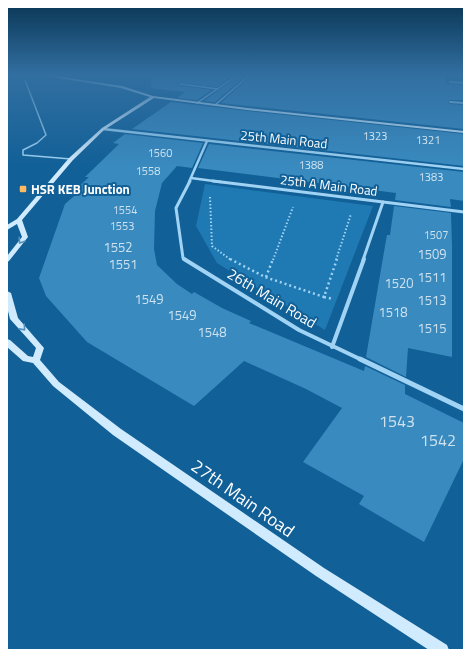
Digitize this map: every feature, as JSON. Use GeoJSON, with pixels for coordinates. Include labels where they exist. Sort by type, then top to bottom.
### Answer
{"type":"FeatureCollection","features":[{"type":"Feature","properties":{"kind":"street"},"geometry":{"type":"LineString","coordinates":[[7,228],[19,220],[71,159],[102,129],[141,105]]}},
{"type":"Feature","properties":{"kind":"street"},"geometry":{"type":"LineString","coordinates":[[212,105],[464,132]]}},
{"type":"Feature","properties":{"kind":"street","name":"25th Main Road"},"geometry":{"type":"LineString","coordinates":[[102,129],[464,169]]}},
{"type":"Feature","properties":{"kind":"street","name":"26th Main Road"},"geometry":{"type":"LineString","coordinates":[[207,141],[176,208],[183,258],[299,330],[464,409]]}},
{"type":"Feature","properties":{"kind":"street","name":"25th A Main Road"},"geometry":{"type":"LineString","coordinates":[[191,178],[464,212]]}},
{"type":"Feature","properties":{"kind":"street"},"geometry":{"type":"LineString","coordinates":[[332,347],[383,202]]}},
{"type":"Feature","properties":{"kind":"street"},"geometry":{"type":"LineString","coordinates":[[7,260],[25,237],[19,220]]}},
{"type":"Feature","properties":{"kind":"street"},"geometry":{"type":"LineString","coordinates":[[7,294],[14,319],[40,348],[36,360]]}},
{"type":"Feature","properties":{"kind":"street","name":"27th Main Road"},"geometry":{"type":"LineString","coordinates":[[7,342],[26,359],[36,360],[56,384],[117,432],[320,572],[442,650]]}},
{"type":"Feature","properties":{"kind":"lane"},"geometry":{"type":"LineString","coordinates":[[34,105],[46,135],[37,143],[23,150],[23,155],[71,159]]}},
{"type":"Feature","properties":{"kind":"path"},"geometry":{"type":"LineString","coordinates":[[214,181],[210,188],[212,246],[226,257],[266,277],[324,297],[356,198]]}},
{"type":"Feature","properties":{"kind":"path"},"geometry":{"type":"LineString","coordinates":[[266,277],[299,192]]}},
{"type":"Feature","properties":{"kind":"shaded area"},"geometry":{"type":"Polygon","coordinates":[[[205,184],[373,206],[325,330],[217,263],[196,226],[205,184]]]}},
{"type":"Feature","properties":{"kind":"building"},"geometry":{"type":"Polygon","coordinates":[[[167,105],[193,105],[464,134],[464,166],[132,129],[167,105]]]}},
{"type":"Feature","properties":{"kind":"building"},"geometry":{"type":"Polygon","coordinates":[[[237,105],[464,105],[464,129],[237,105]]]}},
{"type":"Feature","properties":{"kind":"building"},"geometry":{"type":"Polygon","coordinates":[[[125,134],[203,143],[192,168],[177,166],[162,183],[155,211],[154,249],[157,265],[177,284],[192,294],[194,292],[222,308],[251,321],[249,323],[364,371],[365,366],[405,385],[405,394],[464,423],[464,459],[424,542],[359,504],[364,496],[303,462],[342,408],[306,389],[244,361],[194,406],[87,342],[46,296],[39,278],[65,204],[81,190],[75,190],[89,177],[85,177],[119,144],[113,143],[125,134]]]}},
{"type":"Feature","properties":{"kind":"building"},"geometry":{"type":"Polygon","coordinates":[[[209,144],[464,172],[464,201],[450,199],[451,207],[395,200],[396,193],[198,168],[209,144]]]}},
{"type":"Feature","properties":{"kind":"building"},"geometry":{"type":"Polygon","coordinates":[[[394,206],[451,213],[452,357],[408,348],[406,377],[366,357],[387,235],[390,235],[394,206]]]}},
{"type":"Feature","properties":{"kind":"place","name":"HSR KEB Junction"},"geometry":{"type":"Point","coordinates":[23,189]}}]}
